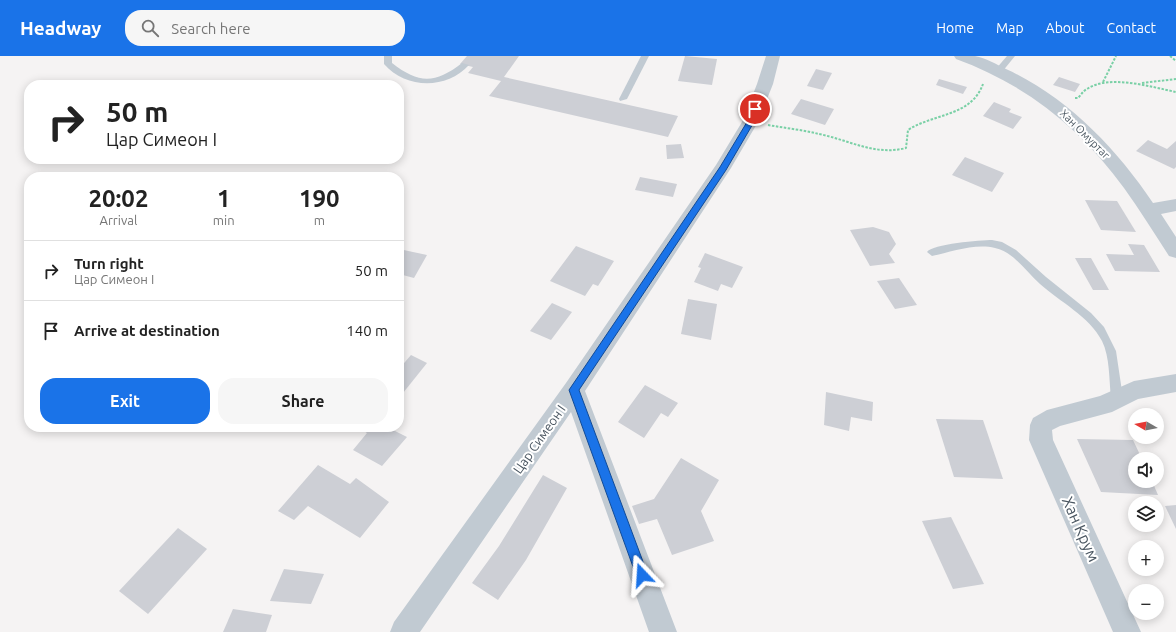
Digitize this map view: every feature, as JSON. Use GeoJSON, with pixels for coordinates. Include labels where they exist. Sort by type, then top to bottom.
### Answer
{"type":"FeatureCollection","features":[{"type":"Feature","properties":{"kind":"street","name":"Цар Симеон I"},"geometry":{"type":"LineString","coordinates":[[404,632],[574,390],[723,168],[750,122],[765,84],[773,56]]}},
{"type":"Feature","properties":{"kind":"street","name":"Хан Омуртаг"},"geometry":{"type":"LineString","coordinates":[[961,56],[992,67],[1053,103],[1093,140],[1124,175],[1150,210],[1176,251]]}},
{"type":"Feature","properties":{"kind":"street"},"geometry":{"type":"LineString","coordinates":[[1150,210],[1176,205]]}},
{"type":"Feature","properties":{"kind":"street"},"geometry":{"type":"LineString","coordinates":[[1117,398],[1134,390],[1176,383]]}},
{"type":"Feature","properties":{"kind":"street"},"geometry":{"type":"LineString","coordinates":[[574,390],[663,632]]}},
{"type":"Feature","properties":{"kind":"street","name":"Хан Крум"},"geometry":{"type":"LineString","coordinates":[[1117,398],[1104,405],[1055,417],[1041,425],[1041,440],[1127,632]]}},
{"type":"Feature","properties":{"kind":"lane"},"geometry":{"type":"LineString","coordinates":[[388,56],[388,64],[402,76],[421,81],[439,81],[452,75],[465,65]]}},
{"type":"Feature","properties":{"kind":"lane"},"geometry":{"type":"LineString","coordinates":[[623,99],[645,56]]}},
{"type":"Feature","properties":{"kind":"lane"},"geometry":{"type":"LineString","coordinates":[[992,67],[1011,56]]}},
{"type":"Feature","properties":{"kind":"lane"},"geometry":{"type":"LineString","coordinates":[[1161,229],[1176,237]]}},
{"type":"Feature","properties":{"kind":"lane"},"geometry":{"type":"LineString","coordinates":[[932,252],[982,244],[998,245],[1011,251],[1047,285],[1092,319],[1107,339],[1112,352],[1113,378],[1117,398]]}},
{"type":"Feature","properties":{"kind":"path"},"geometry":{"type":"LineString","coordinates":[[1103,82],[1116,56]]}},
{"type":"Feature","properties":{"kind":"path"},"geometry":{"type":"LineString","coordinates":[[1170,56],[1176,60]]}},
{"type":"Feature","properties":{"kind":"path"},"geometry":{"type":"LineString","coordinates":[[750,122],[821,134],[878,150],[896,152],[906,148],[908,130],[916,123],[968,107],[979,96],[992,67]]}},
{"type":"Feature","properties":{"kind":"path"},"geometry":{"type":"LineString","coordinates":[[1139,84],[1176,79]]}},
{"type":"Feature","properties":{"kind":"path"},"geometry":{"type":"LineString","coordinates":[[1053,103],[1078,98],[1086,89],[1103,82],[1139,84],[1176,92]]}},
{"type":"Feature","properties":{"kind":"building"},"geometry":{"type":"Polygon","coordinates":[[[467,56],[519,56],[504,77],[678,116],[668,137],[489,96],[501,81],[468,73],[473,67],[460,64],[467,56]]]}},
{"type":"Feature","properties":{"kind":"building"},"geometry":{"type":"Polygon","coordinates":[[[685,56],[717,59],[712,85],[678,81],[685,56]]]}},
{"type":"Feature","properties":{"kind":"building"},"geometry":{"type":"Polygon","coordinates":[[[816,69],[832,73],[823,90],[807,86],[816,69]]]}},
{"type":"Feature","properties":{"kind":"building"},"geometry":{"type":"Polygon","coordinates":[[[1059,77],[1080,84],[1075,92],[1053,85],[1059,77]]]}},
{"type":"Feature","properties":{"kind":"building"},"geometry":{"type":"Polygon","coordinates":[[[939,79],[967,87],[963,94],[936,85],[939,79]]]}},
{"type":"Feature","properties":{"kind":"building"},"geometry":{"type":"Polygon","coordinates":[[[801,99],[834,109],[825,125],[791,114],[801,99]]]}},
{"type":"Feature","properties":{"kind":"building"},"geometry":{"type":"Polygon","coordinates":[[[994,102],[1011,109],[1009,112],[1022,117],[1013,129],[983,116],[994,102]]]}},
{"type":"Feature","properties":{"kind":"building"},"geometry":{"type":"Polygon","coordinates":[[[1148,140],[1167,149],[1176,141],[1176,167],[1174,169],[1136,151],[1148,140]]]}},
{"type":"Feature","properties":{"kind":"building"},"geometry":{"type":"Polygon","coordinates":[[[681,144],[684,158],[667,159],[666,145],[681,144]]]}},
{"type":"Feature","properties":{"kind":"building"},"geometry":{"type":"Polygon","coordinates":[[[965,157],[1004,173],[992,192],[952,175],[965,157]]]}},
{"type":"Feature","properties":{"kind":"building"},"geometry":{"type":"Polygon","coordinates":[[[640,177],[677,184],[673,197],[635,190],[640,177]]]}},
{"type":"Feature","properties":{"kind":"building"},"geometry":{"type":"Polygon","coordinates":[[[1085,200],[1117,201],[1136,232],[1101,230],[1085,200]]]}},
{"type":"Feature","properties":{"kind":"building"},"geometry":{"type":"Polygon","coordinates":[[[873,227],[889,232],[896,244],[889,254],[895,263],[870,266],[850,230],[873,227]]]}},
{"type":"Feature","properties":{"kind":"building"},"geometry":{"type":"Polygon","coordinates":[[[1128,244],[1144,245],[1160,272],[1115,271],[1106,254],[1134,255],[1128,244]]]}},
{"type":"Feature","properties":{"kind":"building"},"geometry":{"type":"Polygon","coordinates":[[[576,246],[614,261],[598,286],[593,284],[585,296],[550,281],[576,246]]]}},
{"type":"Feature","properties":{"kind":"building"},"geometry":{"type":"Polygon","coordinates":[[[404,250],[427,255],[414,278],[404,275],[404,250]]]}},
{"type":"Feature","properties":{"kind":"building"},"geometry":{"type":"Polygon","coordinates":[[[705,253],[743,267],[732,288],[721,284],[718,291],[694,282],[701,268],[698,267],[705,253]]]}},
{"type":"Feature","properties":{"kind":"building"},"geometry":{"type":"Polygon","coordinates":[[[1075,258],[1091,258],[1109,290],[1093,290],[1075,258]]]}},
{"type":"Feature","properties":{"kind":"building"},"geometry":{"type":"Polygon","coordinates":[[[899,278],[917,305],[895,309],[877,281],[899,278]]]}},
{"type":"Feature","properties":{"kind":"building"},"geometry":{"type":"Polygon","coordinates":[[[688,299],[717,304],[711,340],[681,334],[688,299]]]}},
{"type":"Feature","properties":{"kind":"building"},"geometry":{"type":"Polygon","coordinates":[[[552,303],[572,312],[551,340],[530,331],[552,303]]]}},
{"type":"Feature","properties":{"kind":"building"},"geometry":{"type":"Polygon","coordinates":[[[411,355],[427,363],[404,392],[404,363],[411,355]]]}},
{"type":"Feature","properties":{"kind":"building"},"geometry":{"type":"Polygon","coordinates":[[[645,385],[678,403],[668,417],[661,413],[644,438],[618,422],[645,385]]]}},
{"type":"Feature","properties":{"kind":"building"},"geometry":{"type":"Polygon","coordinates":[[[826,392],[873,402],[872,421],[851,417],[849,431],[824,425],[826,392]]]}},
{"type":"Feature","properties":{"kind":"building"},"geometry":{"type":"Polygon","coordinates":[[[936,419],[983,420],[1003,479],[954,477],[936,419]]]}},
{"type":"Feature","properties":{"kind":"building"},"geometry":{"type":"Polygon","coordinates":[[[366,432],[397,432],[407,437],[382,466],[353,450],[367,433],[366,432]]]}},
{"type":"Feature","properties":{"kind":"building"},"geometry":{"type":"Polygon","coordinates":[[[1077,439],[1128,440],[1128,444],[1135,444],[1139,452],[1128,452],[1128,488],[1155,488],[1158,495],[1101,492],[1077,439]]]}},
{"type":"Feature","properties":{"kind":"building"},"geometry":{"type":"Polygon","coordinates":[[[681,458],[719,480],[701,511],[714,541],[672,555],[657,519],[639,524],[632,506],[654,499],[681,458]]]}},
{"type":"Feature","properties":{"kind":"building"},"geometry":{"type":"Polygon","coordinates":[[[318,465],[350,484],[356,478],[389,502],[360,538],[308,506],[294,520],[278,511],[318,465]]]}},
{"type":"Feature","properties":{"kind":"building"},"geometry":{"type":"Polygon","coordinates":[[[543,475],[567,488],[526,560],[498,600],[472,583],[499,546],[543,475]]]}},
{"type":"Feature","properties":{"kind":"building"},"geometry":{"type":"Polygon","coordinates":[[[1176,505],[1176,529],[1165,506],[1176,505]]]}},
{"type":"Feature","properties":{"kind":"building"},"geometry":{"type":"Polygon","coordinates":[[[951,517],[984,584],[953,589],[922,521],[951,517]]]}},
{"type":"Feature","properties":{"kind":"building"},"geometry":{"type":"Polygon","coordinates":[[[178,528],[207,549],[148,614],[119,591],[178,528]]]}},
{"type":"Feature","properties":{"kind":"building"},"geometry":{"type":"Polygon","coordinates":[[[284,569],[324,574],[311,604],[270,601],[284,569]]]}},
{"type":"Feature","properties":{"kind":"building"},"geometry":{"type":"Polygon","coordinates":[[[233,609],[272,615],[266,632],[223,632],[233,609]]]}},
{"type":"Feature","properties":{"kind":"route"},"geometry":{"type":"LineString","coordinates":[[642,575],[574,390],[723,168],[750,122],[755,109]]}}]}
